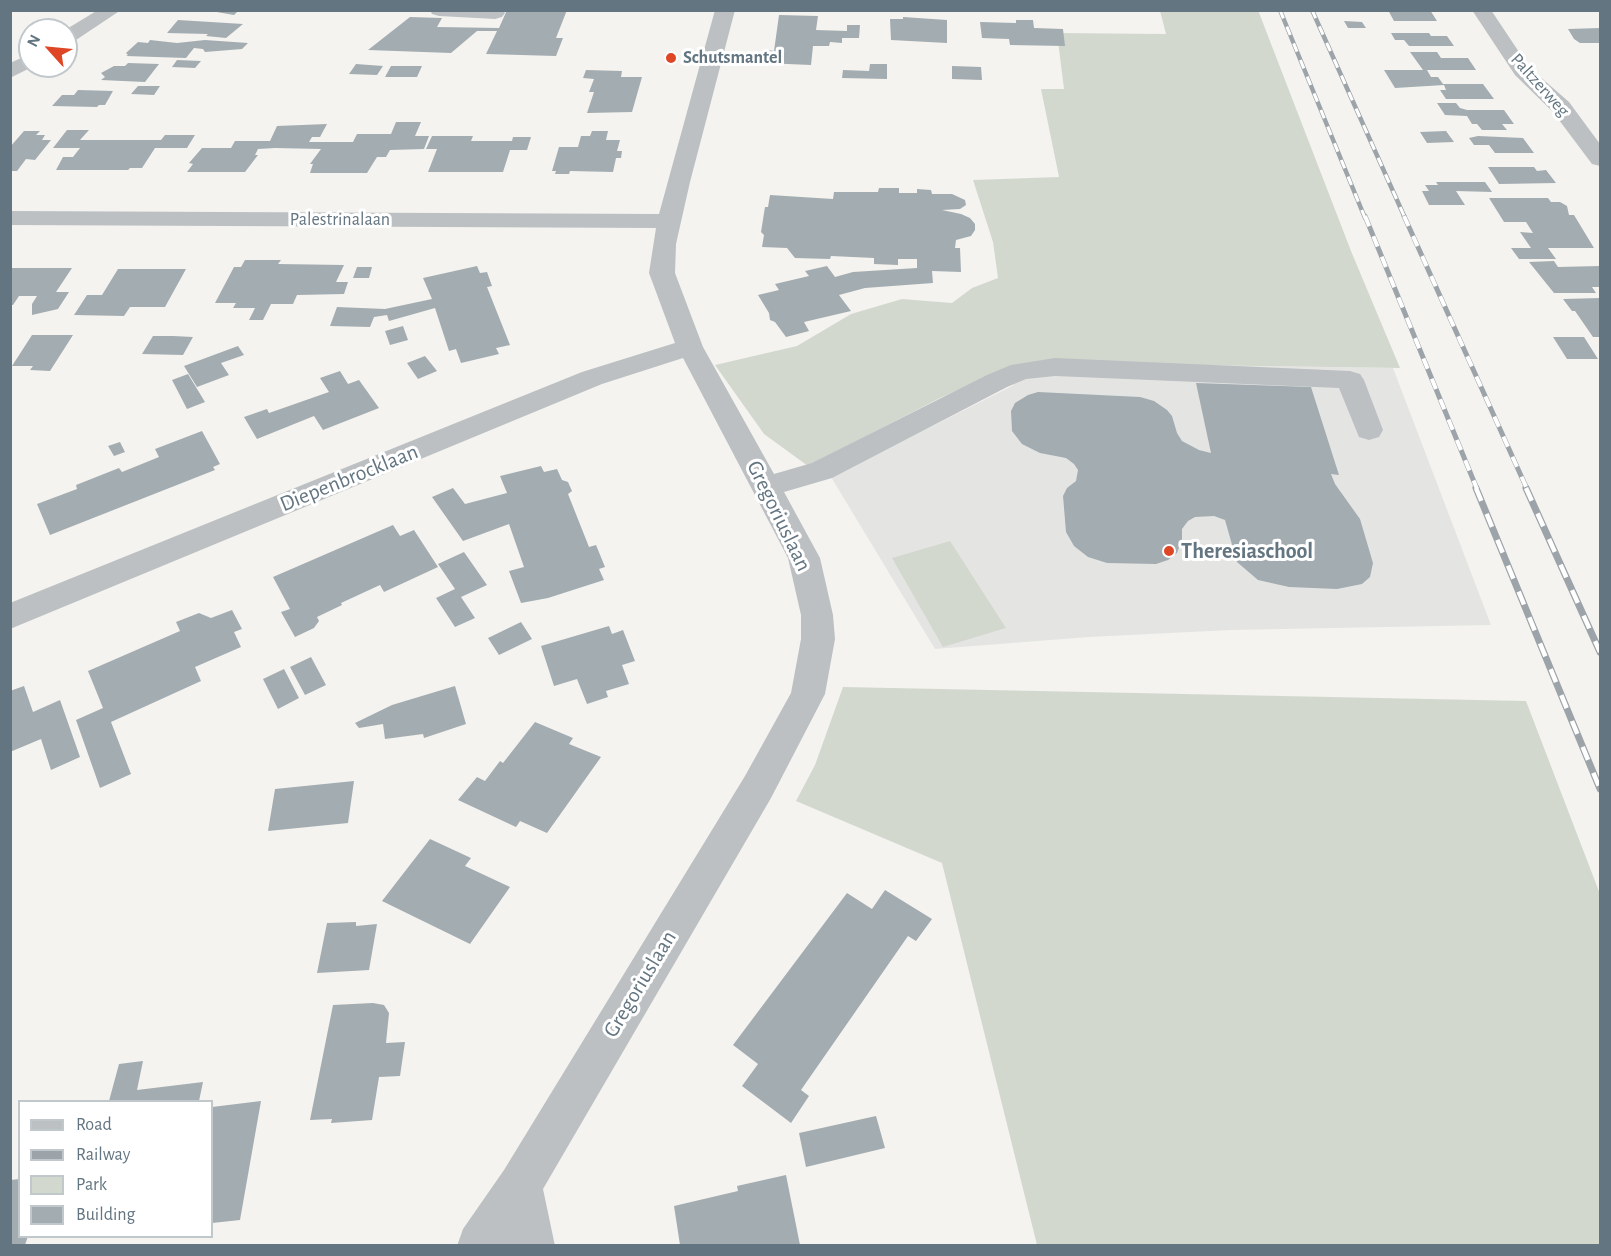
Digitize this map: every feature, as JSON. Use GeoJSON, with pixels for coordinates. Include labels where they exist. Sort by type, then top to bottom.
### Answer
{"type":"FeatureCollection","features":[{"type":"Feature","properties":{"kind":"street"},"geometry":{"type":"LineString","coordinates":[[78,31],[112,10]]}},
{"type":"Feature","properties":{"kind":"street"},"geometry":{"type":"LineString","coordinates":[[439,10],[495,13]]}},
{"type":"Feature","properties":{"kind":"street","name":"Gregoriuslaan"},"geometry":{"type":"LineString","coordinates":[[480,1245],[520,1186],[758,787],[808,694],[818,639],[814,596],[804,558],[690,347],[662,273],[664,244],[678,182],[725,10]]}},
{"type":"Feature","properties":{"kind":"street","name":"Paltzerweg"},"geometry":{"type":"LineString","coordinates":[[1481,10],[1522,70],[1561,107],[1600,159]]}},
{"type":"Feature","properties":{"kind":"street","name":"Palestrinalaan"},"geometry":{"type":"LineString","coordinates":[[10,218],[670,221]]}},
{"type":"Feature","properties":{"kind":"street","name":"Diepenbrocklaan"},"geometry":{"type":"LineString","coordinates":[[10,617],[592,378],[690,347]]}},
{"type":"Feature","properties":{"kind":"street"},"geometry":{"type":"LineString","coordinates":[[766,486],[822,471],[1013,375],[1055,367],[1350,380],[1369,430]]}},
{"type":"Feature","properties":{"kind":"street"},"geometry":{"type":"LineString","coordinates":[[520,1186],[532,1245]]}},
{"type":"Feature","properties":{"kind":"shaded area","name":"Theresiaschool"},"geometry":{"type":"Polygon","coordinates":[[[1039,363],[1393,368],[1491,625],[1231,630],[1089,637],[935,649],[831,477],[1014,385],[999,372],[1039,363]]]}},
{"type":"Feature","properties":{"kind":"green space"},"geometry":{"type":"Polygon","coordinates":[[[1258,10],[1351,251],[1400,368],[1039,363],[999,372],[940,398],[808,466],[764,434],[715,365],[797,346],[851,314],[902,299],[952,303],[972,288],[998,278],[993,242],[973,180],[1059,177],[1041,89],[1064,89],[1057,33],[1166,34],[1160,11],[1258,10]]]}},
{"type":"Feature","properties":{"kind":"green space"},"geometry":{"type":"Polygon","coordinates":[[[950,541],[1006,628],[943,647],[892,558],[950,541]]]}},
{"type":"Feature","properties":{"kind":"green space"},"geometry":{"type":"Polygon","coordinates":[[[843,687],[1526,701],[1600,894],[1600,1245],[1037,1245],[942,863],[796,801],[815,765],[843,687]]]}},
{"type":"Feature","properties":{"kind":"building"},"geometry":{"type":"Polygon","coordinates":[[[205,10],[239,10],[234,15],[205,10]]]}},
{"type":"Feature","properties":{"kind":"building"},"geometry":{"type":"Polygon","coordinates":[[[507,10],[567,10],[556,38],[563,38],[556,56],[486,54],[497,31],[477,31],[451,53],[368,50],[410,17],[442,18],[437,27],[499,28],[507,10]]]}},
{"type":"Feature","properties":{"kind":"building"},"geometry":{"type":"Polygon","coordinates":[[[1388,10],[1430,10],[1437,21],[1394,21],[1388,10]]]}},
{"type":"Feature","properties":{"kind":"building"},"geometry":{"type":"Polygon","coordinates":[[[779,15],[818,16],[816,30],[847,31],[847,25],[860,25],[859,38],[842,38],[842,43],[830,42],[829,46],[813,46],[811,65],[764,63],[767,50],[774,51],[779,15]]]}},
{"type":"Feature","properties":{"kind":"building"},"geometry":{"type":"Polygon","coordinates":[[[903,17],[947,20],[947,43],[891,40],[890,19],[903,19],[903,17]]]}},
{"type":"Feature","properties":{"kind":"building"},"geometry":{"type":"Polygon","coordinates":[[[178,20],[243,24],[226,38],[206,36],[208,34],[167,33],[178,20]]]}},
{"type":"Feature","properties":{"kind":"building"},"geometry":{"type":"Polygon","coordinates":[[[1016,20],[1033,20],[1034,28],[1063,29],[1065,46],[1010,45],[1009,39],[982,38],[980,22],[1016,23],[1016,20]]]}},
{"type":"Feature","properties":{"kind":"building"},"geometry":{"type":"Polygon","coordinates":[[[1344,21],[1362,22],[1366,28],[1348,28],[1344,21]]]}},
{"type":"Feature","properties":{"kind":"building"},"geometry":{"type":"Polygon","coordinates":[[[1600,28],[1600,43],[1580,43],[1574,39],[1568,29],[1600,28]]]}},
{"type":"Feature","properties":{"kind":"building"},"geometry":{"type":"Polygon","coordinates":[[[1391,33],[1429,33],[1431,36],[1447,36],[1454,46],[1409,46],[1404,40],[1395,40],[1391,33]]]}},
{"type":"Feature","properties":{"kind":"building"},"geometry":{"type":"Polygon","coordinates":[[[150,40],[177,43],[205,40],[248,43],[242,49],[205,52],[203,49],[194,48],[186,58],[126,56],[128,55],[126,53],[138,42],[148,43],[150,40]]]}},
{"type":"Feature","properties":{"kind":"building"},"geometry":{"type":"Polygon","coordinates":[[[1410,52],[1437,52],[1441,58],[1468,58],[1476,70],[1427,70],[1431,77],[1438,77],[1443,84],[1483,84],[1494,99],[1446,99],[1440,90],[1446,90],[1444,85],[1395,88],[1384,70],[1423,70],[1410,52]]]}},
{"type":"Feature","properties":{"kind":"building"},"geometry":{"type":"Polygon","coordinates":[[[177,60],[201,61],[195,68],[172,67],[177,60]]]}},
{"type":"Feature","properties":{"kind":"building"},"geometry":{"type":"Polygon","coordinates":[[[128,63],[159,64],[145,82],[101,80],[105,77],[101,73],[114,66],[125,66],[128,63]]]}},
{"type":"Feature","properties":{"kind":"building"},"geometry":{"type":"Polygon","coordinates":[[[356,64],[383,66],[377,75],[349,74],[356,64]]]}},
{"type":"Feature","properties":{"kind":"building"},"geometry":{"type":"Polygon","coordinates":[[[870,64],[887,64],[887,79],[842,78],[843,70],[869,71],[870,64]]]}},
{"type":"Feature","properties":{"kind":"building"},"geometry":{"type":"Polygon","coordinates":[[[391,66],[422,66],[417,77],[385,77],[391,66]]]}},
{"type":"Feature","properties":{"kind":"building"},"geometry":{"type":"Polygon","coordinates":[[[952,66],[981,67],[982,80],[952,79],[952,66]]]}},
{"type":"Feature","properties":{"kind":"building"},"geometry":{"type":"Polygon","coordinates":[[[586,70],[622,71],[621,77],[642,77],[632,112],[587,113],[594,92],[589,92],[594,79],[583,78],[586,70]]]}},
{"type":"Feature","properties":{"kind":"building"},"geometry":{"type":"Polygon","coordinates":[[[138,86],[160,86],[154,95],[131,94],[138,86]]]}},
{"type":"Feature","properties":{"kind":"building"},"geometry":{"type":"Polygon","coordinates":[[[78,90],[113,91],[105,105],[97,107],[52,106],[62,95],[74,95],[78,90]]]}},
{"type":"Feature","properties":{"kind":"building"},"geometry":{"type":"Polygon","coordinates":[[[1437,103],[1456,103],[1460,108],[1467,110],[1504,110],[1514,124],[1502,124],[1507,130],[1482,130],[1477,124],[1472,124],[1467,116],[1445,115],[1437,103]]]}},
{"type":"Feature","properties":{"kind":"building"},"geometry":{"type":"Polygon","coordinates":[[[396,122],[421,122],[415,136],[429,136],[424,149],[390,150],[386,157],[377,157],[367,173],[310,173],[313,164],[310,164],[321,149],[275,148],[258,149],[255,155],[258,155],[245,172],[187,172],[193,164],[189,163],[202,148],[231,148],[235,141],[270,141],[277,126],[327,124],[320,137],[312,137],[309,142],[353,142],[357,134],[391,134],[396,122]]]}},
{"type":"Feature","properties":{"kind":"building"},"geometry":{"type":"Polygon","coordinates":[[[67,130],[89,130],[80,140],[161,140],[165,135],[195,135],[187,148],[155,148],[142,168],[56,170],[63,157],[73,157],[80,148],[53,148],[67,130]]]}},
{"type":"Feature","properties":{"kind":"building"},"geometry":{"type":"Polygon","coordinates":[[[24,131],[40,131],[36,135],[45,135],[42,140],[51,140],[35,160],[26,159],[17,171],[10,171],[10,147],[24,131]]]}},
{"type":"Feature","properties":{"kind":"building"},"geometry":{"type":"Polygon","coordinates":[[[592,131],[608,131],[606,140],[620,140],[617,151],[622,151],[621,158],[616,158],[613,172],[570,171],[569,174],[555,174],[556,171],[552,171],[559,147],[578,147],[581,136],[590,136],[592,131]]]}},
{"type":"Feature","properties":{"kind":"building"},"geometry":{"type":"Polygon","coordinates":[[[1446,131],[1454,142],[1427,143],[1420,132],[1446,131]]]}},
{"type":"Feature","properties":{"kind":"building"},"geometry":{"type":"Polygon","coordinates":[[[432,136],[473,136],[471,141],[512,141],[513,137],[531,137],[527,150],[510,150],[503,172],[428,172],[437,149],[426,149],[432,136]]]}},
{"type":"Feature","properties":{"kind":"building"},"geometry":{"type":"Polygon","coordinates":[[[1478,136],[1523,138],[1534,153],[1495,153],[1489,145],[1474,145],[1469,138],[1478,136]]]}},
{"type":"Feature","properties":{"kind":"building"},"geometry":{"type":"Polygon","coordinates":[[[1488,167],[1534,167],[1537,171],[1546,170],[1556,183],[1499,184],[1488,167]]]}},
{"type":"Feature","properties":{"kind":"building"},"geometry":{"type":"Polygon","coordinates":[[[1436,182],[1485,182],[1492,192],[1456,191],[1465,205],[1429,205],[1422,191],[1429,191],[1425,185],[1438,185],[1436,182]]]}},
{"type":"Feature","properties":{"kind":"building"},"geometry":{"type":"Polygon","coordinates":[[[879,188],[899,188],[899,193],[917,193],[917,189],[931,190],[932,194],[952,194],[965,200],[966,205],[960,209],[942,210],[961,214],[970,218],[975,224],[975,230],[971,236],[956,240],[955,248],[960,248],[961,272],[932,271],[933,283],[865,288],[839,295],[851,311],[804,322],[809,331],[786,337],[775,322],[770,320],[769,313],[758,295],[779,290],[775,284],[809,276],[805,271],[827,266],[835,277],[853,272],[917,268],[917,259],[898,259],[898,265],[874,264],[874,258],[831,256],[830,259],[795,258],[787,248],[762,247],[764,235],[761,232],[765,207],[768,207],[770,195],[833,199],[834,192],[878,192],[879,188]]]}},
{"type":"Feature","properties":{"kind":"building"},"geometry":{"type":"Polygon","coordinates":[[[1489,198],[1548,198],[1551,202],[1560,202],[1567,206],[1569,215],[1574,215],[1594,248],[1548,248],[1556,259],[1519,259],[1511,248],[1531,248],[1520,232],[1533,233],[1526,222],[1504,222],[1489,198]]]}},
{"type":"Feature","properties":{"kind":"building"},"geometry":{"type":"Polygon","coordinates":[[[245,260],[281,260],[278,264],[344,265],[336,282],[348,282],[344,294],[297,295],[293,304],[271,304],[263,320],[249,320],[255,308],[233,308],[236,303],[215,303],[234,267],[241,267],[245,260]]]}},
{"type":"Feature","properties":{"kind":"building"},"geometry":{"type":"Polygon","coordinates":[[[1554,261],[1558,267],[1600,266],[1600,287],[1592,287],[1596,293],[1554,293],[1529,262],[1554,261]]]}},
{"type":"Feature","properties":{"kind":"building"},"geometry":{"type":"Polygon","coordinates":[[[477,266],[480,273],[487,272],[492,286],[487,287],[510,345],[496,348],[499,354],[461,363],[456,349],[449,351],[435,308],[389,321],[387,315],[374,317],[370,327],[330,326],[337,307],[385,309],[432,299],[423,278],[477,266]]]}},
{"type":"Feature","properties":{"kind":"building"},"geometry":{"type":"Polygon","coordinates":[[[357,267],[372,267],[369,278],[353,278],[357,267]]]}},
{"type":"Feature","properties":{"kind":"building"},"geometry":{"type":"Polygon","coordinates":[[[10,268],[72,268],[56,292],[69,292],[58,309],[32,315],[32,304],[37,296],[19,296],[13,305],[10,305],[10,268]]]}},
{"type":"Feature","properties":{"kind":"building"},"geometry":{"type":"Polygon","coordinates":[[[118,269],[186,269],[165,307],[130,307],[124,316],[74,315],[87,295],[102,295],[118,269]]]}},
{"type":"Feature","properties":{"kind":"building"},"geometry":{"type":"Polygon","coordinates":[[[1600,298],[1600,337],[1593,337],[1575,311],[1572,311],[1563,299],[1600,298]]]}},
{"type":"Feature","properties":{"kind":"building"},"geometry":{"type":"Polygon","coordinates":[[[403,326],[408,340],[390,345],[385,331],[403,326]]]}},
{"type":"Feature","properties":{"kind":"building"},"geometry":{"type":"Polygon","coordinates":[[[32,335],[73,335],[50,371],[30,370],[33,366],[12,366],[32,335]]]}},
{"type":"Feature","properties":{"kind":"building"},"geometry":{"type":"Polygon","coordinates":[[[153,336],[193,337],[183,355],[142,354],[153,336]]]}},
{"type":"Feature","properties":{"kind":"building"},"geometry":{"type":"Polygon","coordinates":[[[1553,337],[1584,337],[1598,359],[1567,359],[1553,337]]]}},
{"type":"Feature","properties":{"kind":"building"},"geometry":{"type":"Polygon","coordinates":[[[238,346],[244,355],[221,363],[229,375],[197,387],[184,366],[238,346]]]}},
{"type":"Feature","properties":{"kind":"building"},"geometry":{"type":"Polygon","coordinates":[[[425,356],[437,371],[418,379],[407,363],[425,356]]]}},
{"type":"Feature","properties":{"kind":"building"},"geometry":{"type":"Polygon","coordinates":[[[340,371],[348,384],[359,380],[379,408],[323,430],[314,416],[257,439],[244,417],[267,409],[269,413],[329,392],[320,378],[340,371]]]}},
{"type":"Feature","properties":{"kind":"building"},"geometry":{"type":"Polygon","coordinates":[[[188,374],[205,402],[187,409],[172,380],[188,374]]]}},
{"type":"Feature","properties":{"kind":"building"},"geometry":{"type":"Polygon","coordinates":[[[1196,383],[1311,387],[1339,475],[1331,474],[1335,484],[1360,519],[1373,563],[1370,577],[1362,584],[1337,589],[1289,587],[1258,580],[1237,562],[1225,520],[1214,516],[1195,517],[1188,521],[1182,529],[1182,539],[1177,553],[1168,560],[1156,564],[1107,563],[1088,557],[1074,546],[1066,532],[1063,496],[1067,488],[1076,481],[1078,470],[1066,458],[1040,453],[1022,444],[1012,431],[1011,411],[1015,403],[1038,392],[1140,397],[1154,401],[1167,410],[1172,416],[1182,441],[1199,450],[1211,453],[1196,383]]]}},
{"type":"Feature","properties":{"kind":"building"},"geometry":{"type":"Polygon","coordinates":[[[202,431],[220,464],[213,467],[215,470],[50,535],[37,504],[77,489],[76,485],[119,468],[122,472],[159,457],[155,449],[202,431]]]}},
{"type":"Feature","properties":{"kind":"building"},"geometry":{"type":"Polygon","coordinates":[[[120,442],[125,452],[114,456],[108,446],[120,442]]]}},
{"type":"Feature","properties":{"kind":"building"},"geometry":{"type":"Polygon","coordinates":[[[541,466],[544,472],[557,469],[562,480],[568,482],[572,491],[568,494],[589,547],[596,545],[605,567],[599,569],[604,580],[548,598],[521,603],[509,571],[524,567],[509,524],[463,541],[432,497],[453,488],[465,504],[507,493],[500,476],[541,466]]]}},
{"type":"Feature","properties":{"kind":"building"},"geometry":{"type":"Polygon","coordinates":[[[393,525],[400,536],[414,530],[438,567],[384,592],[380,585],[341,603],[342,605],[317,617],[319,621],[314,628],[295,637],[281,612],[290,609],[273,577],[393,525]]]}},
{"type":"Feature","properties":{"kind":"building"},"geometry":{"type":"Polygon","coordinates":[[[464,552],[487,585],[461,597],[475,618],[455,627],[436,598],[455,589],[438,564],[464,552]]]}},
{"type":"Feature","properties":{"kind":"building"},"geometry":{"type":"Polygon","coordinates":[[[232,610],[242,629],[234,632],[241,647],[195,667],[201,681],[111,722],[131,774],[100,788],[76,720],[103,708],[88,671],[180,631],[176,622],[199,613],[211,618],[232,610]]]}},
{"type":"Feature","properties":{"kind":"building"},"geometry":{"type":"Polygon","coordinates":[[[521,622],[532,639],[499,655],[488,638],[521,622]]]}},
{"type":"Feature","properties":{"kind":"building"},"geometry":{"type":"Polygon","coordinates":[[[609,626],[612,634],[623,630],[635,661],[622,665],[629,684],[606,691],[608,697],[587,704],[577,679],[554,686],[541,646],[609,626]]]}},
{"type":"Feature","properties":{"kind":"building"},"geometry":{"type":"Polygon","coordinates":[[[311,657],[326,685],[305,695],[290,667],[311,657]]]}},
{"type":"Feature","properties":{"kind":"building"},"geometry":{"type":"Polygon","coordinates":[[[284,669],[299,698],[278,709],[263,679],[284,669]]]}},
{"type":"Feature","properties":{"kind":"building"},"geometry":{"type":"Polygon","coordinates":[[[24,686],[33,712],[60,700],[80,757],[51,770],[41,739],[10,752],[10,691],[24,686]]]}},
{"type":"Feature","properties":{"kind":"building"},"geometry":{"type":"Polygon","coordinates":[[[455,686],[466,724],[424,738],[423,734],[385,739],[383,724],[359,728],[355,723],[392,705],[455,686]]]}},
{"type":"Feature","properties":{"kind":"building"},"geometry":{"type":"Polygon","coordinates":[[[535,722],[573,738],[569,744],[601,757],[547,833],[520,821],[516,827],[458,800],[477,777],[485,781],[500,761],[503,763],[535,722]]]}},
{"type":"Feature","properties":{"kind":"building"},"geometry":{"type":"Polygon","coordinates":[[[354,781],[348,823],[268,831],[275,789],[354,781]]]}},
{"type":"Feature","properties":{"kind":"building"},"geometry":{"type":"Polygon","coordinates":[[[430,839],[471,858],[465,866],[510,887],[470,944],[382,901],[430,839]]]}},
{"type":"Feature","properties":{"kind":"building"},"geometry":{"type":"Polygon","coordinates":[[[885,890],[932,919],[916,941],[908,936],[801,1090],[809,1096],[791,1123],[742,1086],[758,1064],[733,1045],[847,893],[872,909],[885,890]]]}},
{"type":"Feature","properties":{"kind":"building"},"geometry":{"type":"Polygon","coordinates":[[[356,922],[356,926],[377,924],[369,970],[317,973],[327,923],[356,922]]]}},
{"type":"Feature","properties":{"kind":"building"},"geometry":{"type":"Polygon","coordinates":[[[373,1003],[384,1005],[389,1013],[386,1043],[405,1042],[400,1076],[379,1077],[372,1120],[331,1123],[332,1119],[310,1120],[333,1005],[373,1003]]]}},
{"type":"Feature","properties":{"kind":"building"},"geometry":{"type":"Polygon","coordinates":[[[143,1061],[137,1090],[203,1082],[199,1100],[109,1100],[119,1064],[143,1061]]]}},
{"type":"Feature","properties":{"kind":"building"},"geometry":{"type":"Polygon","coordinates":[[[261,1101],[240,1220],[213,1223],[213,1107],[261,1101]]]}},
{"type":"Feature","properties":{"kind":"building"},"geometry":{"type":"Polygon","coordinates":[[[876,1116],[885,1148],[806,1167],[799,1133],[876,1116]]]}},
{"type":"Feature","properties":{"kind":"building"},"geometry":{"type":"Polygon","coordinates":[[[786,1175],[800,1245],[680,1245],[674,1206],[738,1191],[737,1186],[786,1175]]]}},
{"type":"Feature","properties":{"kind":"building"},"geometry":{"type":"Polygon","coordinates":[[[18,1179],[18,1238],[27,1238],[25,1245],[10,1245],[10,1180],[18,1179]]]}},
{"type":"Feature","properties":{"kind":"railway"},"geometry":{"type":"LineString","coordinates":[[1280,10],[1365,218]]}},
{"type":"Feature","properties":{"kind":"railway"},"geometry":{"type":"LineString","coordinates":[[1312,10],[1405,218]]}},
{"type":"Feature","properties":{"kind":"railway"},"geometry":{"type":"LineString","coordinates":[[1365,216],[1477,489]]}},
{"type":"Feature","properties":{"kind":"railway"},"geometry":{"type":"LineString","coordinates":[[1404,216],[1527,489]]}},
{"type":"Feature","properties":{"kind":"railway"},"geometry":{"type":"LineString","coordinates":[[1476,488],[1600,789]]}},
{"type":"Feature","properties":{"kind":"railway"},"geometry":{"type":"LineString","coordinates":[[1526,488],[1600,652]]}},
{"type":"Feature","properties":{"kind":"place","name":"Schutsmantel"},"geometry":{"type":"Point","coordinates":[671,58]}},
{"type":"Feature","properties":{"kind":"place","name":"Theresiaschool"},"geometry":{"type":"Point","coordinates":[1169,551]}}]}
